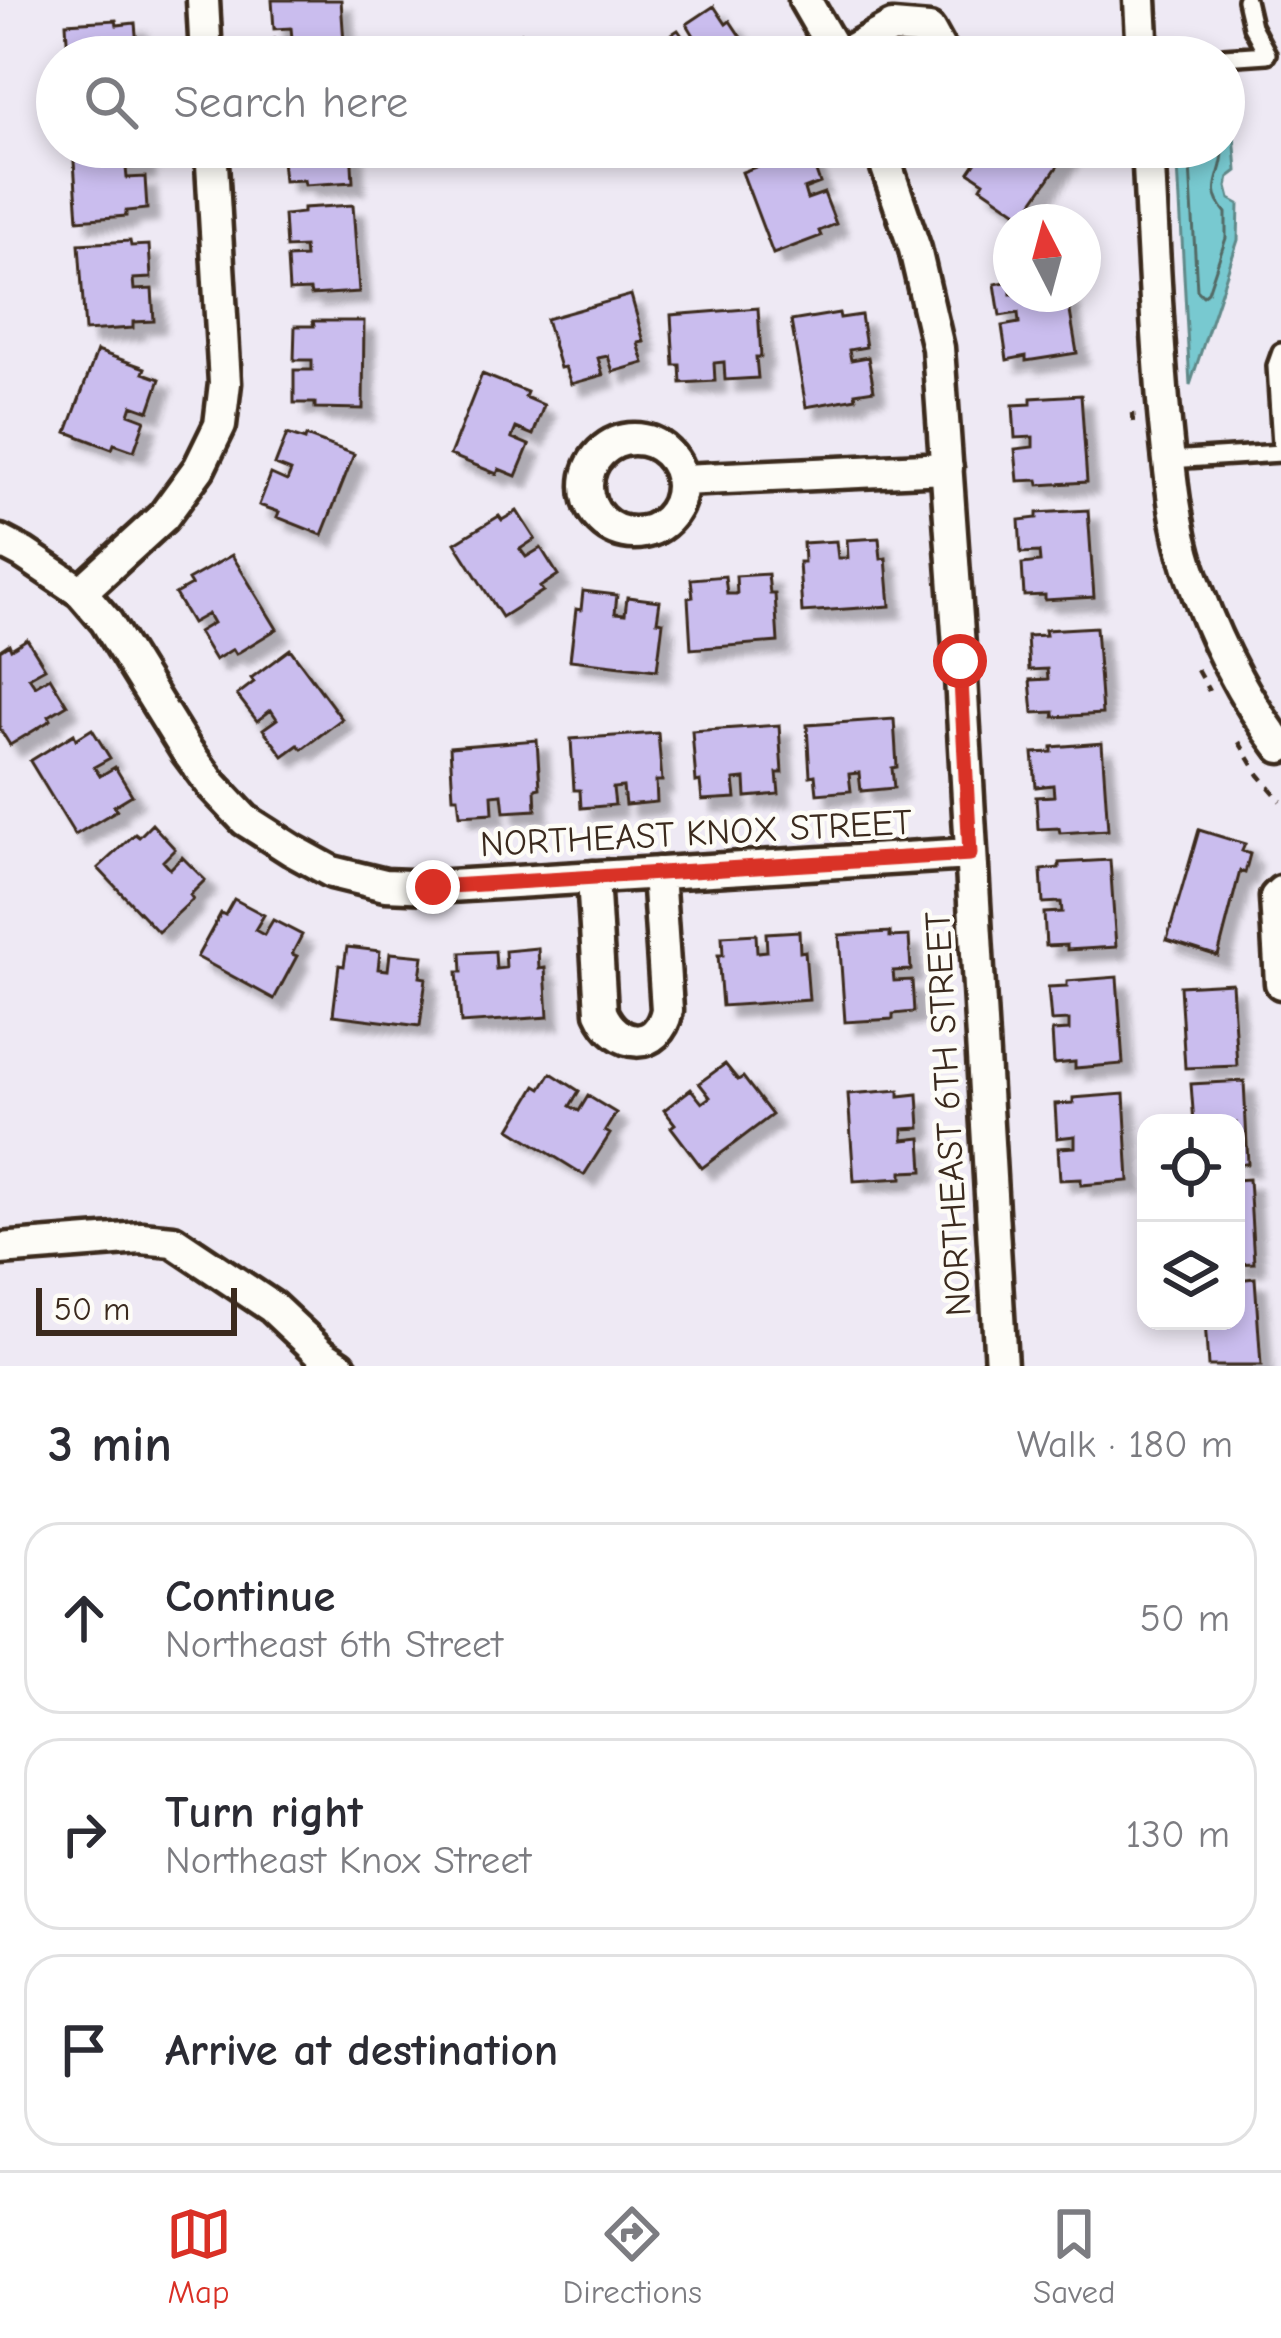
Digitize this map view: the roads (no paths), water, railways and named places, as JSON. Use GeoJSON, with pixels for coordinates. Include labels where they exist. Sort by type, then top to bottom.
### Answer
{"type":"FeatureCollection","features":[{"type":"Feature","properties":{"kind":"street"},"geometry":{"type":"LineString","coordinates":[[202,0],[205,36]]}},
{"type":"Feature","properties":{"kind":"street"},"geometry":{"type":"LineString","coordinates":[[805,0],[826,36]]}},
{"type":"Feature","properties":{"kind":"street"},"geometry":{"type":"LineString","coordinates":[[1140,0],[1142,36]]}},
{"type":"Feature","properties":{"kind":"street"},"geometry":{"type":"LineString","coordinates":[[876,36],[892,27],[929,30],[932,36]]}},
{"type":"Feature","properties":{"kind":"street"},"geometry":{"type":"LineString","coordinates":[[81,592],[163,517],[199,468],[220,425],[225,383],[212,168]]}},
{"type":"Feature","properties":{"kind":"street","name":"NORTHEAST 6TH STREET"},"geometry":{"type":"LineString","coordinates":[[887,168],[915,249],[938,348],[1001,1366]]}},
{"type":"Feature","properties":{"kind":"street"},"geometry":{"type":"LineString","coordinates":[[1149,168],[1162,391],[1188,564],[1221,647],[1281,747]]}},
{"type":"Feature","properties":{"kind":"street"},"geometry":{"type":"LineString","coordinates":[[681,480],[947,468]]}},
{"type":"Feature","properties":{"kind":"street","name":"NORTHEAST KNOX STREET"},"geometry":{"type":"LineString","coordinates":[[0,542],[81,592],[106,621],[186,749],[244,820],[332,872],[385,885],[433,887],[970,854]]}},
{"type":"Feature","properties":{"kind":"street"},"geometry":{"type":"LineString","coordinates":[[593,877],[601,1012],[608,1028],[622,1039],[639,1040],[653,1036],[664,1024],[667,1010],[658,873]]}},
{"type":"Feature","properties":{"kind":"street"},"geometry":{"type":"LineString","coordinates":[[1281,892],[1276,896],[1281,983]]}},
{"type":"Feature","properties":{"kind":"street"},"geometry":{"type":"LineString","coordinates":[[0,1249],[141,1238],[173,1241],[272,1307],[324,1362]]}},
{"type":"Feature","properties":{"kind":"lane"},"geometry":{"type":"LineString","coordinates":[[1246,0],[1252,26],[1281,68]]}},
{"type":"Feature","properties":{"kind":"lane"},"geometry":{"type":"LineString","coordinates":[[1245,56],[1268,54]]}},
{"type":"Feature","properties":{"kind":"lane"},"geometry":{"type":"LineString","coordinates":[[1281,352],[1276,366],[1281,444]]}},
{"type":"Feature","properties":{"kind":"lane"},"geometry":{"type":"LineString","coordinates":[[1169,460],[1281,453]]}},
{"type":"Feature","properties":{"kind":"water"},"geometry":{"type":"Polygon","coordinates":[[[1178,168],[1237,168],[1227,187],[1230,199],[1239,204],[1238,240],[1190,385],[1178,168]]]}}]}
